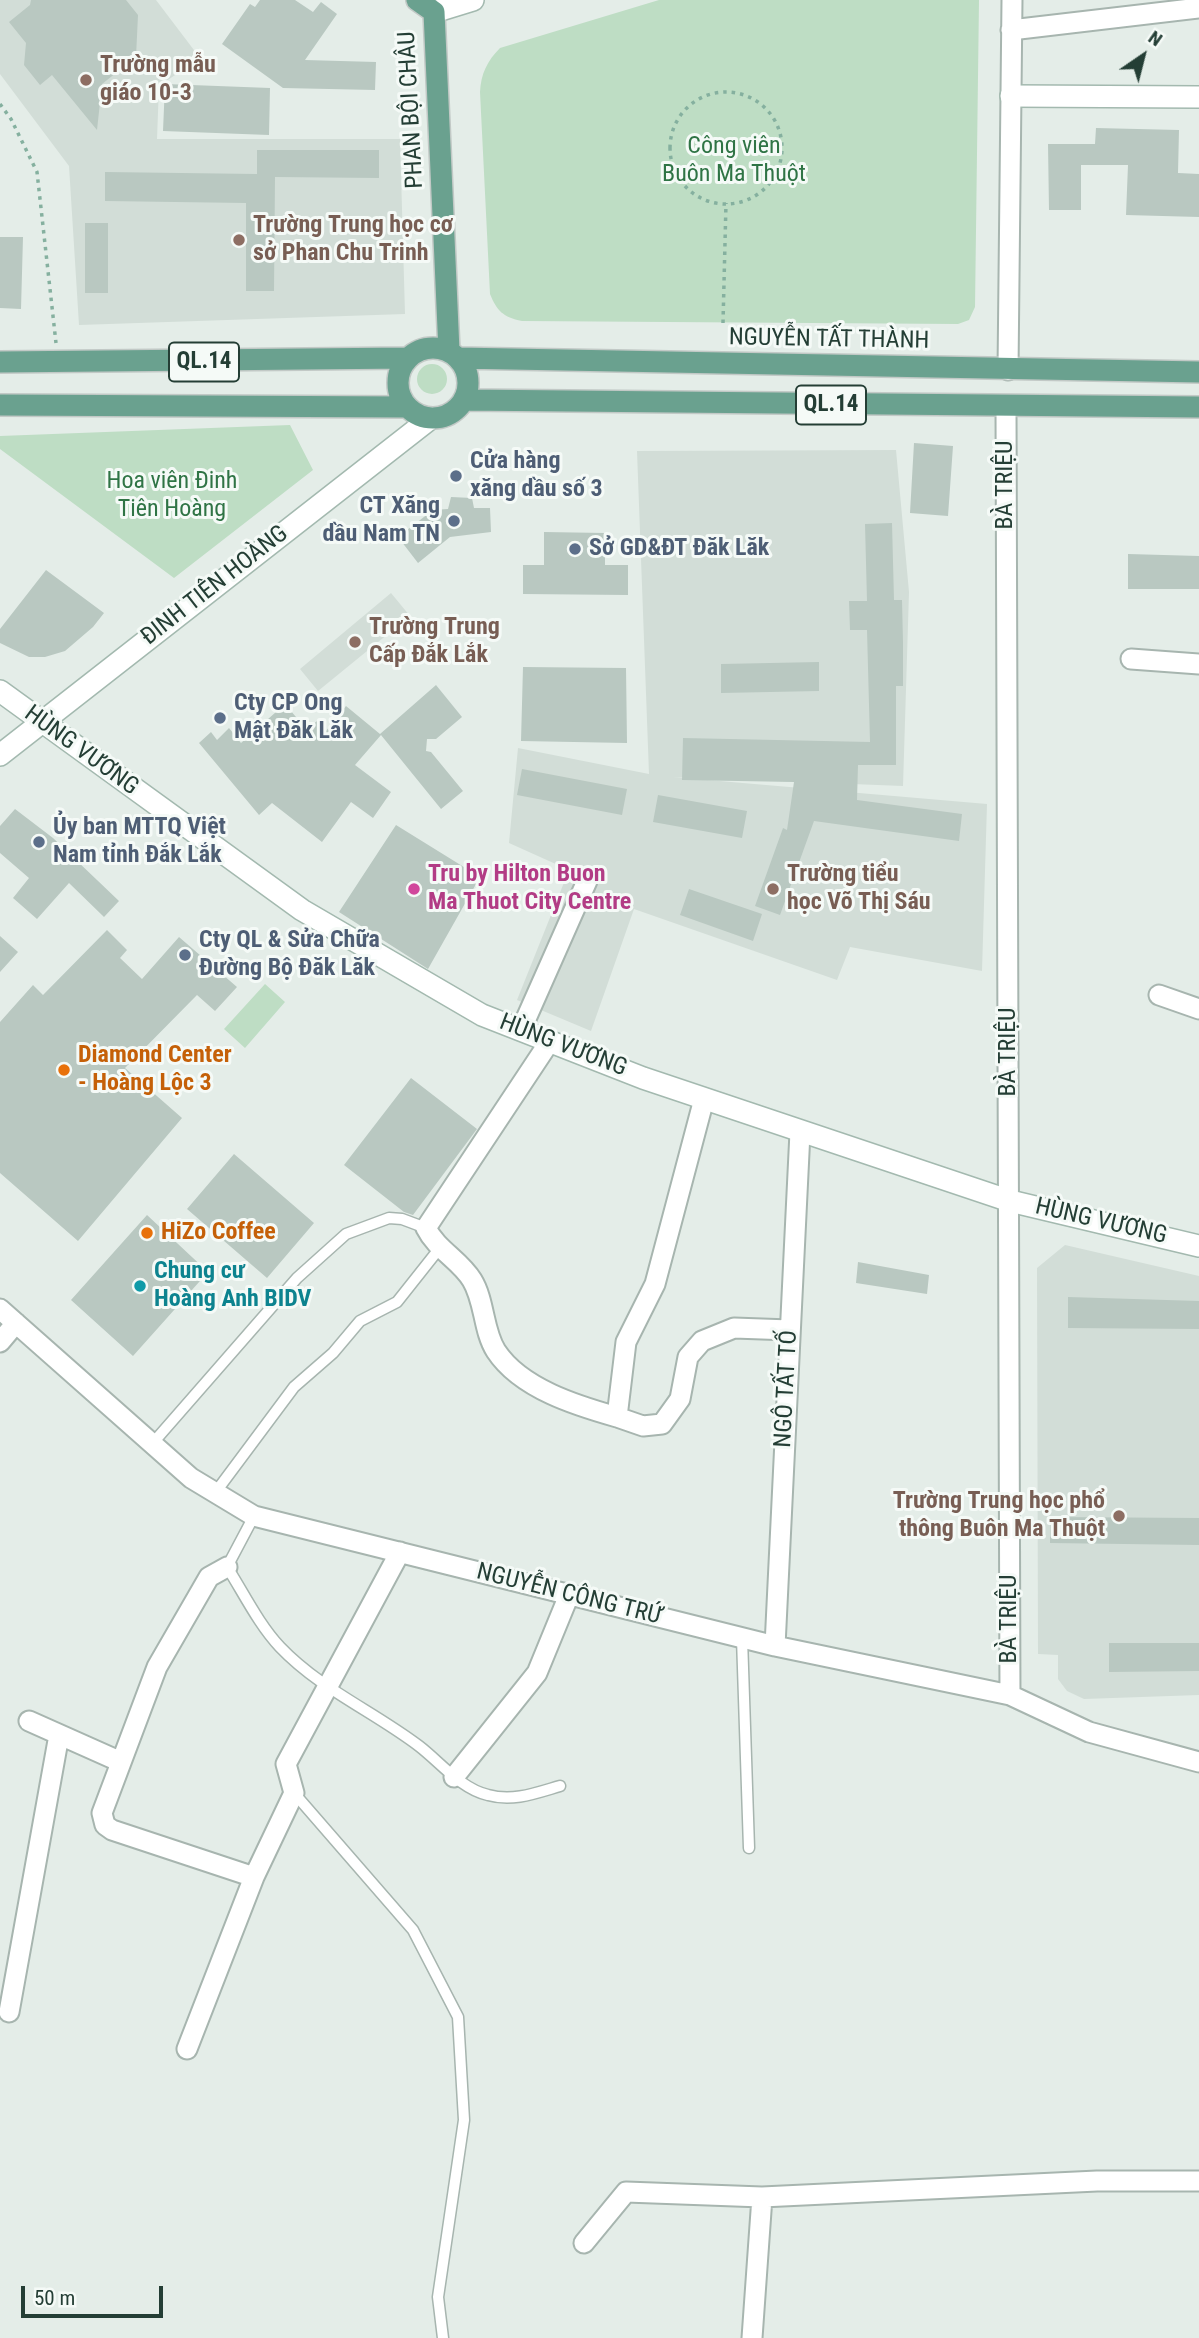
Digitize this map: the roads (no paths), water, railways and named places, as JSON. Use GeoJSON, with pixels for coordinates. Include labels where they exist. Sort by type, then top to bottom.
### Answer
{"type":"FeatureCollection","features":[{"type":"Feature","properties":{"kind":"main road","name":"PHAN BỘI CHÂU"},"geometry":{"type":"LineString","coordinates":[[425,6],[453,355]]}},
{"type":"Feature","properties":{"kind":"main road"},"geometry":{"type":"LineString","coordinates":[[426,348],[453,355],[468,377],[464,400],[450,414],[431,418],[407,407],[398,390],[398,380],[407,358],[426,348]]}},
{"type":"Feature","properties":{"kind":"main road","name":"NGUYỄN TẤT THÀNH"},"geometry":{"type":"LineString","coordinates":[[453,355],[1007,370],[1199,372]]}},
{"type":"Feature","properties":{"kind":"main road","name":"QL.14"},"geometry":{"type":"LineString","coordinates":[[0,362],[59,364],[407,358]]}},
{"type":"Feature","properties":{"kind":"main road"},"geometry":{"type":"LineString","coordinates":[[1006,408],[1007,370]]}},
{"type":"Feature","properties":{"kind":"main road","name":"QL.14"},"geometry":{"type":"LineString","coordinates":[[464,400],[1006,408],[1199,407]]}},
{"type":"Feature","properties":{"kind":"main road","name":"QL.14"},"geometry":{"type":"LineString","coordinates":[[0,405],[407,407]]}},
{"type":"Feature","properties":{"kind":"street"},"geometry":{"type":"LineString","coordinates":[[425,6],[473,0]]}},
{"type":"Feature","properties":{"kind":"street"},"geometry":{"type":"LineString","coordinates":[[1007,370],[1012,0]]}},
{"type":"Feature","properties":{"kind":"street"},"geometry":{"type":"LineString","coordinates":[[1012,30],[1199,8]]}},
{"type":"Feature","properties":{"kind":"street"},"geometry":{"type":"LineString","coordinates":[[1011,96],[1199,97]]}},
{"type":"Feature","properties":{"kind":"street","name":"BÀ TRIỆU"},"geometry":{"type":"LineString","coordinates":[[1006,408],[1010,1695]]}},
{"type":"Feature","properties":{"kind":"street","name":"ĐINH TIÊN HOÀNG"},"geometry":{"type":"LineString","coordinates":[[0,755],[431,418]]}},
{"type":"Feature","properties":{"kind":"street"},"geometry":{"type":"LineString","coordinates":[[1131,659],[1199,664]]}},
{"type":"Feature","properties":{"kind":"street","name":"HÙNG VƯƠNG"},"geometry":{"type":"LineString","coordinates":[[0,691],[302,910],[482,1015],[704,1099],[1010,1201],[1199,1246]]}},
{"type":"Feature","properties":{"kind":"street"},"geometry":{"type":"LineString","coordinates":[[521,1030],[587,881]]}},
{"type":"Feature","properties":{"kind":"street"},"geometry":{"type":"LineString","coordinates":[[1158,995],[1199,1009]]}},
{"type":"Feature","properties":{"kind":"street"},"geometry":{"type":"LineString","coordinates":[[550,1041],[426,1228],[439,1249],[471,1278],[496,1351],[519,1374],[565,1402],[643,1426],[662,1424],[680,1399],[688,1357],[702,1341],[734,1328],[790,1330]]}},
{"type":"Feature","properties":{"kind":"street"},"geometry":{"type":"LineString","coordinates":[[617,1418],[626,1342],[655,1284],[704,1099]]}},
{"type":"Feature","properties":{"kind":"street","name":"NGÔ TẤT TỐ"},"geometry":{"type":"LineString","coordinates":[[775,1646],[800,1132]]}},
{"type":"Feature","properties":{"kind":"street","name":"NGUYỄN CÔNG TRỨ"},"geometry":{"type":"LineString","coordinates":[[0,1309],[191,1478],[254,1516],[775,1646],[1010,1695],[1089,1732],[1199,1762]]}},
{"type":"Feature","properties":{"kind":"street"},"geometry":{"type":"LineString","coordinates":[[0,1342],[16,1323]]}},
{"type":"Feature","properties":{"kind":"street"},"geometry":{"type":"LineString","coordinates":[[187,2049],[254,1877],[293,1793],[286,1764],[400,1552]]}},
{"type":"Feature","properties":{"kind":"street"},"geometry":{"type":"LineString","coordinates":[[227,1567],[209,1577],[157,1667],[102,1813],[105,1825],[141,1841],[254,1877]]}},
{"type":"Feature","properties":{"kind":"street"},"geometry":{"type":"LineString","coordinates":[[454,1777],[537,1673],[569,1595]]}},
{"type":"Feature","properties":{"kind":"street"},"geometry":{"type":"LineString","coordinates":[[29,1721],[121,1762]]}},
{"type":"Feature","properties":{"kind":"street"},"geometry":{"type":"LineString","coordinates":[[9,2012],[59,1735]]}},
{"type":"Feature","properties":{"kind":"street"},"geometry":{"type":"LineString","coordinates":[[584,2243],[626,2192],[762,2197],[1097,2181],[1199,2181]]}},
{"type":"Feature","properties":{"kind":"street"},"geometry":{"type":"LineString","coordinates":[[752,2338],[762,2197]]}},
{"type":"Feature","properties":{"kind":"lane"},"geometry":{"type":"LineString","coordinates":[[152,1444],[297,1278],[346,1234],[388,1218],[402,1219],[426,1228]]}},
{"type":"Feature","properties":{"kind":"lane"},"geometry":{"type":"LineString","coordinates":[[215,1493],[294,1387],[334,1353],[360,1321],[397,1302],[439,1249]]}},
{"type":"Feature","properties":{"kind":"lane"},"geometry":{"type":"LineString","coordinates":[[254,1516],[227,1567],[278,1646],[327,1688],[418,1745],[454,1777],[483,1795],[502,1799],[523,1797],[560,1786]]}},
{"type":"Feature","properties":{"kind":"lane"},"geometry":{"type":"LineString","coordinates":[[742,1638],[749,1848]]}},
{"type":"Feature","properties":{"kind":"lane"},"geometry":{"type":"LineString","coordinates":[[293,1793],[413,1930],[458,2017],[464,2120],[438,2297],[443,2338]]}},
{"type":"Feature","properties":{"kind":"place","name":"Trường mẫu giáo 10-3"},"geometry":{"type":"Point","coordinates":[86,80]}},
{"type":"Feature","properties":{"kind":"place","name":"Trường Trung học cơ sở Phan Chu Trinh"},"geometry":{"type":"Point","coordinates":[239,240]}},
{"type":"Feature","properties":{"kind":"place","name":"Cửa hàng xăng dầu số 3"},"geometry":{"type":"Point","coordinates":[456,476]}},
{"type":"Feature","properties":{"kind":"place","name":"CT Xăng dầu Nam TN"},"geometry":{"type":"Point","coordinates":[454,521]}},
{"type":"Feature","properties":{"kind":"place","name":"Sở GD&ĐT Đăk Lăk"},"geometry":{"type":"Point","coordinates":[575,549]}},
{"type":"Feature","properties":{"kind":"place","name":"Trường Trung Cấp Đắk Lắk"},"geometry":{"type":"Point","coordinates":[355,642]}},
{"type":"Feature","properties":{"kind":"place","name":"Cty CP Ong Mật Đăk Lăk"},"geometry":{"type":"Point","coordinates":[220,718]}},
{"type":"Feature","properties":{"kind":"place","name":"Ủy ban MTTQ Việt Nam tỉnh Đắk Lắk"},"geometry":{"type":"Point","coordinates":[39,842]}},
{"type":"Feature","properties":{"kind":"place","name":"Tru by Hilton Buon Ma Thuot City Centre"},"geometry":{"type":"Point","coordinates":[414,889]}},
{"type":"Feature","properties":{"kind":"place","name":"Trường tiểu học Võ Thị Sáu"},"geometry":{"type":"Point","coordinates":[773,889]}},
{"type":"Feature","properties":{"kind":"place","name":"Cty QL & Sửa Chữa Đường Bộ Đăk Lăk"},"geometry":{"type":"Point","coordinates":[185,955]}},
{"type":"Feature","properties":{"kind":"place","name":"Diamond Center - Hoàng Lộc 3"},"geometry":{"type":"Point","coordinates":[64,1070]}},
{"type":"Feature","properties":{"kind":"place","name":"HiZo Coffee"},"geometry":{"type":"Point","coordinates":[147,1233]}},
{"type":"Feature","properties":{"kind":"place","name":"Chung cư Hoàng Anh BIDV"},"geometry":{"type":"Point","coordinates":[140,1286]}},
{"type":"Feature","properties":{"kind":"place","name":"Trường Trung học phổ thông Buôn Ma Thuột"},"geometry":{"type":"Point","coordinates":[1119,1516]}},
{"type":"Feature","properties":{"kind":"park label","name":"Công viên Buôn Ma Thuột"},"geometry":{"type":"Point","coordinates":[734,161]}},
{"type":"Feature","properties":{"kind":"park label","name":"Hoa viên Đinh Tiên Hoàng"},"geometry":{"type":"Point","coordinates":[172,496]}}]}
